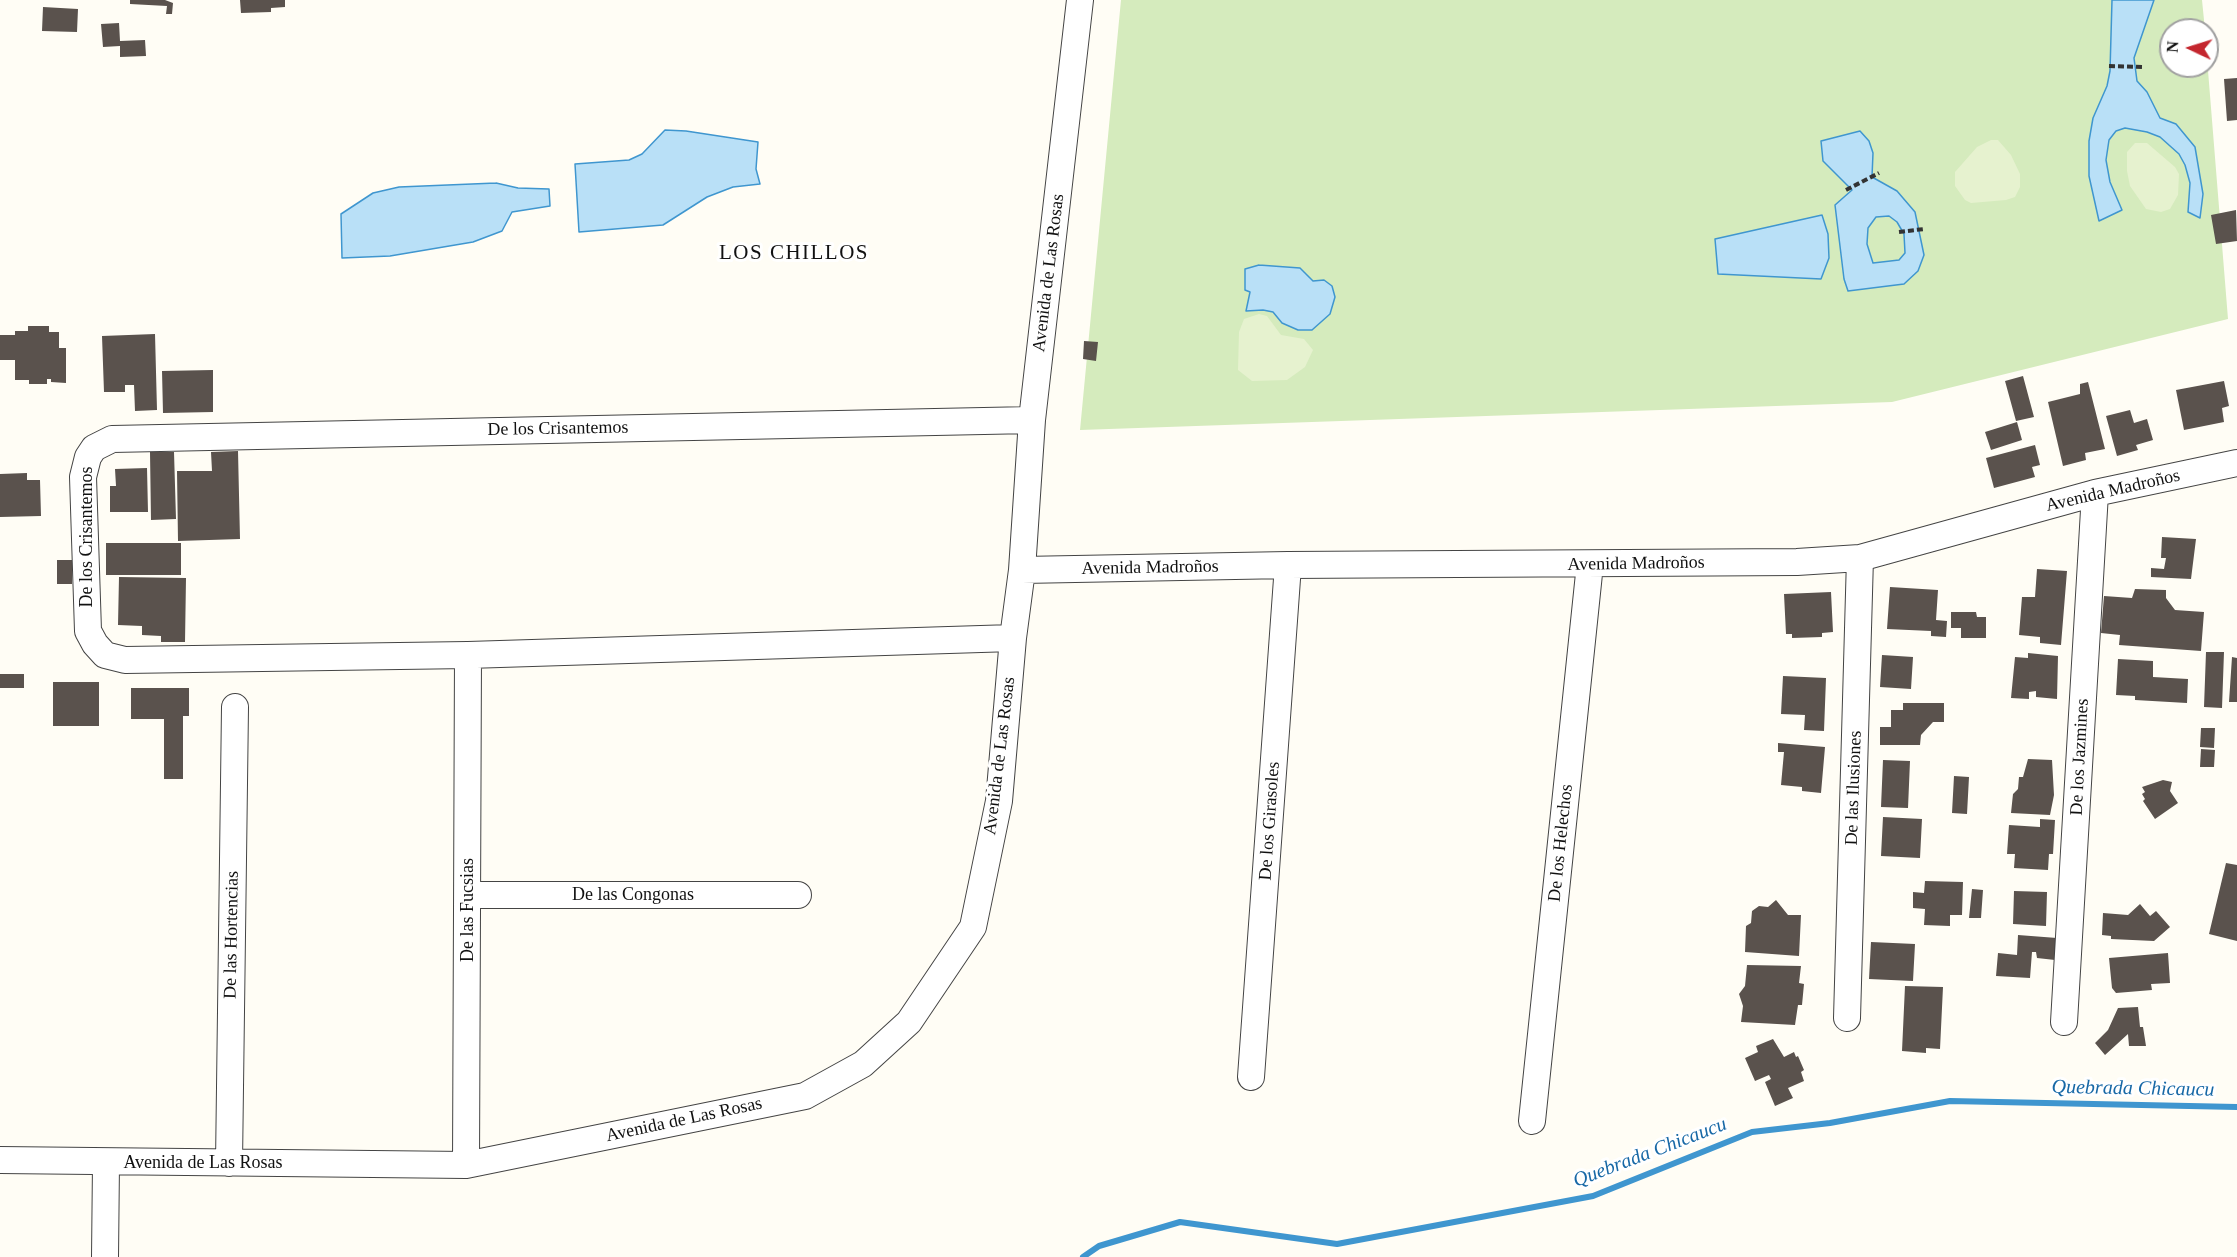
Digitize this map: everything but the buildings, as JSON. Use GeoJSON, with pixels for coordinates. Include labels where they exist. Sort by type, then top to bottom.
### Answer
{"type":"FeatureCollection","features":[{"type":"Feature","properties":{"kind":"street","name":"Avenida de Las Rosas"},"geometry":{"type":"LineString","coordinates":[[0,1160],[106,1163],[466,1165],[805,1096],[863,1064],[909,1023],[973,927],[999,801],[1013,638],[1022,570],[1032,420],[1080,0]]}},
{"type":"Feature","properties":{"kind":"street","name":"De los Crisantemos"},"geometry":{"type":"LineString","coordinates":[[1013,638],[468,656],[125,660],[105,655],[95,644],[88,631],[84,477],[88,457],[94,448],[112,439],[1032,420]]}},
{"type":"Feature","properties":{"kind":"street","name":"Avenida Madroños"},"geometry":{"type":"LineString","coordinates":[[1022,570],[1288,565],[1797,562],[1860,558],[2095,493],[2237,463]]}},
{"type":"Feature","properties":{"kind":"street","name":"De los Jazmines"},"geometry":{"type":"LineString","coordinates":[[2064,1022],[2095,493]]}},
{"type":"Feature","properties":{"kind":"street","name":"De las Ilusiones"},"geometry":{"type":"LineString","coordinates":[[1847,1018],[1860,558]]}},
{"type":"Feature","properties":{"kind":"street","name":"De los Helechos"},"geometry":{"type":"LineString","coordinates":[[1532,1121],[1590,564]]}},
{"type":"Feature","properties":{"kind":"street","name":"De los Girasoles"},"geometry":{"type":"LineString","coordinates":[[1251,1077],[1288,565]]}},
{"type":"Feature","properties":{"kind":"street","name":"De las Fucsias"},"geometry":{"type":"LineString","coordinates":[[466,1165],[468,656]]}},
{"type":"Feature","properties":{"kind":"street","name":"De las Hortencias"},"geometry":{"type":"LineString","coordinates":[[229,1163],[235,706]]}},
{"type":"Feature","properties":{"kind":"street","name":"De las Congonas"},"geometry":{"type":"LineString","coordinates":[[468,895],[798,895]]}},
{"type":"Feature","properties":{"kind":"street"},"geometry":{"type":"LineString","coordinates":[[105,1257],[106,1163]]}},
{"type":"Feature","properties":{"kind":"path"},"geometry":{"type":"LineString","coordinates":[[2109,66],[2142,67]]}},
{"type":"Feature","properties":{"kind":"path"},"geometry":{"type":"LineString","coordinates":[[1846,190],[1879,173]]}},
{"type":"Feature","properties":{"kind":"path"},"geometry":{"type":"LineString","coordinates":[[1899,232],[1924,229]]}},
{"type":"Feature","properties":{"kind":"green space"},"geometry":{"type":"Polygon","coordinates":[[[1121,0],[2202,0],[2204,18],[2159,18],[2159,78],[2209,78],[2228,319],[1892,402],[1080,430],[1121,0]]]}},
{"type":"Feature","properties":{"kind":"green space"},"geometry":{"type":"Polygon","coordinates":[[[1991,140],[1998,140],[2011,155],[2020,174],[2020,187],[2015,197],[2006,200],[1971,203],[1965,200],[1955,186],[1955,172],[1977,147],[1991,140]]]}},
{"type":"Feature","properties":{"kind":"green space"},"geometry":{"type":"Polygon","coordinates":[[[2135,143],[2147,143],[2175,167],[2179,174],[2178,195],[2170,209],[2161,212],[2146,209],[2130,186],[2127,152],[2135,143]]]}},
{"type":"Feature","properties":{"kind":"green space"},"geometry":{"type":"Polygon","coordinates":[[[1259,314],[1267,316],[1281,335],[1304,339],[1313,350],[1305,367],[1287,380],[1252,381],[1238,370],[1239,332],[1244,319],[1259,314]]]}},
{"type":"Feature","properties":{"kind":"water"},"geometry":{"type":"Polygon","coordinates":[[[2112,0],[2154,0],[2134,58],[2137,81],[2147,92],[2160,118],[2176,124],[2195,147],[2203,194],[2200,218],[2188,212],[2190,183],[2179,154],[2160,137],[2125,128],[2116,131],[2109,140],[2106,160],[2110,182],[2122,210],[2099,221],[2089,176],[2089,141],[2093,118],[2107,86],[2110,71],[2112,0]]]}},
{"type":"Feature","properties":{"kind":"water"},"geometry":{"type":"Polygon","coordinates":[[[665,130],[758,142],[756,169],[760,184],[733,187],[707,197],[663,225],[579,232],[575,164],[629,160],[642,154],[665,130]]]}},
{"type":"Feature","properties":{"kind":"water"},"geometry":{"type":"Polygon","coordinates":[[[1860,131],[1869,141],[1873,153],[1872,177],[1897,191],[1915,212],[1924,255],[1918,271],[1904,284],[1848,291],[1844,279],[1835,205],[1852,190],[1823,161],[1821,141],[1860,131]],[[1889,216],[1876,217],[1868,228],[1867,244],[1873,263],[1899,260],[1905,253],[1904,234],[1897,222],[1889,216]]]}},
{"type":"Feature","properties":{"kind":"water"},"geometry":{"type":"Polygon","coordinates":[[[496,183],[518,188],[549,189],[550,206],[512,212],[502,231],[473,242],[390,256],[342,258],[341,214],[373,193],[399,187],[496,183]]]}},
{"type":"Feature","properties":{"kind":"water"},"geometry":{"type":"Polygon","coordinates":[[[1822,215],[1828,234],[1829,258],[1821,279],[1718,274],[1715,239],[1822,215]]]}},
{"type":"Feature","properties":{"kind":"water"},"geometry":{"type":"Polygon","coordinates":[[[1259,265],[1300,268],[1313,281],[1324,280],[1332,286],[1335,297],[1330,314],[1312,330],[1298,330],[1282,323],[1273,312],[1246,311],[1250,292],[1245,290],[1245,269],[1259,265]]]}},
{"type":"Feature","properties":{"kind":"waterway","name":"Quebrada Chicaucu"},"geometry":{"type":"LineString","coordinates":[[1083,1257],[1099,1246],[1180,1222],[1337,1244],[1593,1196],[1752,1132],[1830,1123],[1950,1101],[2237,1107]]}},
{"type":"Feature","properties":{"kind":"district","name":"LOS CHILLOS"},"geometry":{"type":"Point","coordinates":[794,253]}}]}
